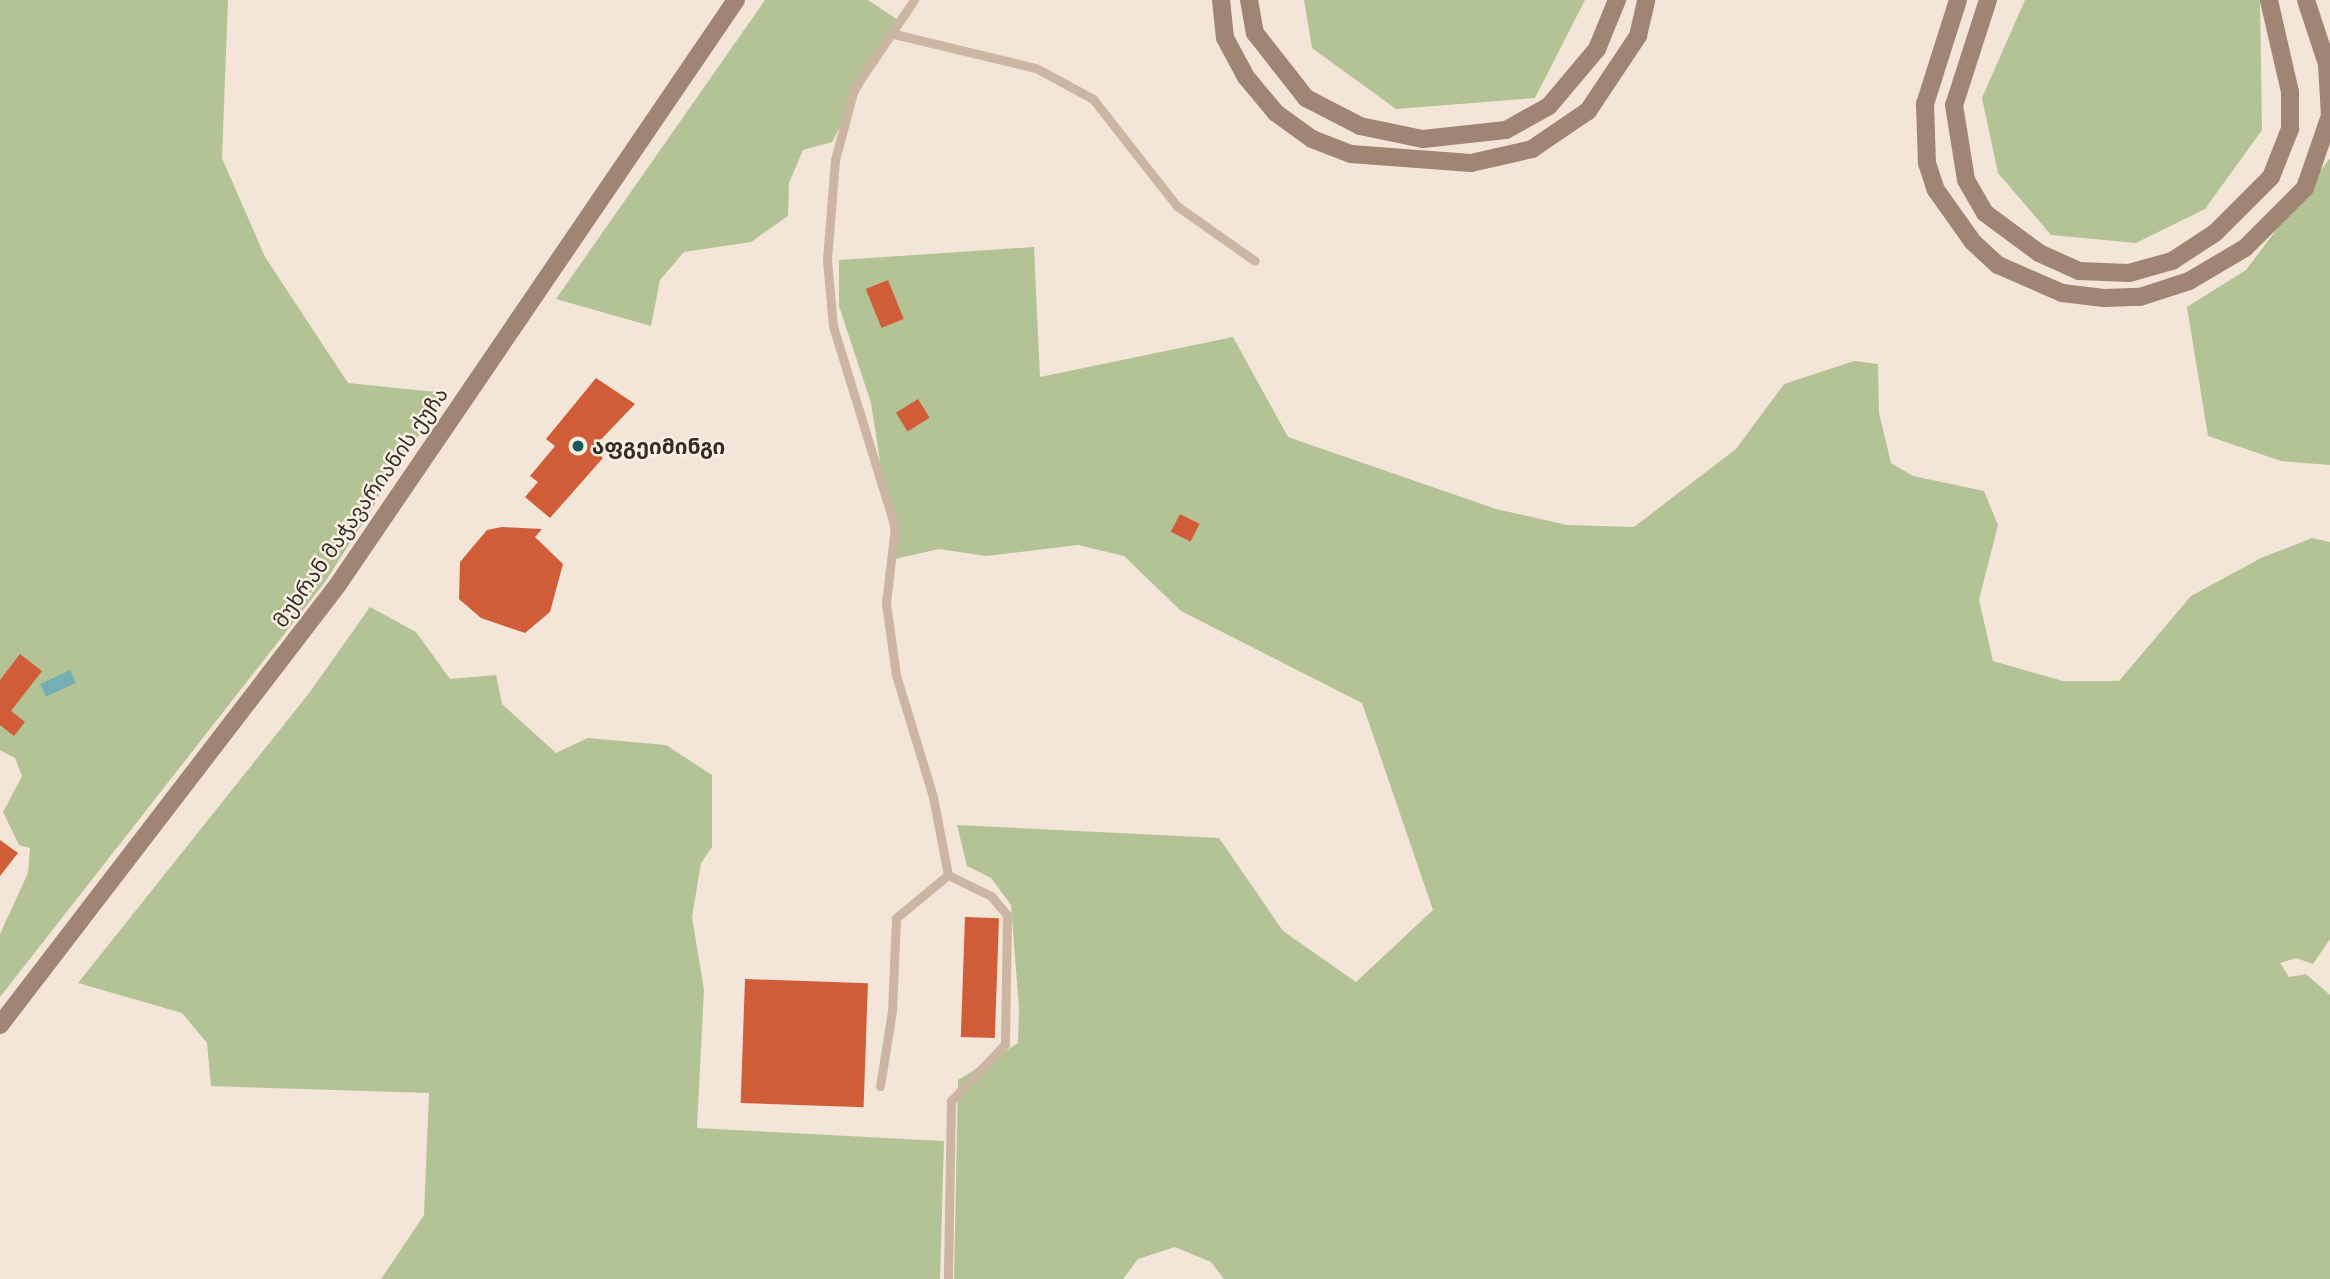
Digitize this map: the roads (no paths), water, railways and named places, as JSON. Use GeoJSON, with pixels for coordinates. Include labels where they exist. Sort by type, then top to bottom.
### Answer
{"type":"FeatureCollection","features":[{"type":"Feature","properties":{"kind":"main road","name":"მუხრან მაჭავარიანის ქუჩა"},"geometry":{"type":"LineString","coordinates":[[0,1025],[337,586],[736,0]]}},
{"type":"Feature","properties":{"kind":"main road"},"geometry":{"type":"LineString","coordinates":[[1221,0],[1225,38],[1246,77],[1294,126],[1351,154],[1459,163],[1532,149],[1588,111],[1628,55],[1646,0]]}},
{"type":"Feature","properties":{"kind":"main road"},"geometry":{"type":"LineString","coordinates":[[1249,0],[1255,33],[1306,98],[1360,126],[1423,139],[1506,130],[1549,106],[1597,48],[1617,0]]}},
{"type":"Feature","properties":{"kind":"main road"},"geometry":{"type":"LineString","coordinates":[[1958,0],[1925,104],[1927,163],[1936,190],[1973,242],[1998,265],[2062,293],[2104,298],[2140,297],[2189,281],[2245,248],[2305,188],[2329,116],[2327,64],[2306,0]]}},
{"type":"Feature","properties":{"kind":"main road"},"geometry":{"type":"LineString","coordinates":[[1988,0],[1954,105],[1966,180],[1985,213],[2039,253],[2079,271],[2129,273],[2172,261],[2215,233],[2271,177],[2290,129],[2290,92],[2269,0]]}},
{"type":"Feature","properties":{"kind":"lane"},"geometry":{"type":"LineString","coordinates":[[914,0],[894,34],[854,89],[835,160],[827,260],[833,326],[895,527],[886,603],[895,675],[933,797],[948,875]]}},
{"type":"Feature","properties":{"kind":"lane"},"geometry":{"type":"LineString","coordinates":[[894,34],[1036,68],[1093,99],[1177,206],[1255,261]]}},
{"type":"Feature","properties":{"kind":"lane"},"geometry":{"type":"LineString","coordinates":[[880,1086],[892,1011],[896,918],[948,875]]}},
{"type":"Feature","properties":{"kind":"lane"},"geometry":{"type":"LineString","coordinates":[[948,875],[991,896],[1007,915],[1005,1044],[951,1101],[948,1279]]}},
{"type":"Feature","properties":{"kind":"water"},"geometry":{"type":"Polygon","coordinates":[[[70,670],[76,683],[46,697],[40,684],[70,670]]]}},
{"type":"Feature","properties":{"kind":"place","name":"აფგეიმინგი"},"geometry":{"type":"Point","coordinates":[578,446]}}]}
